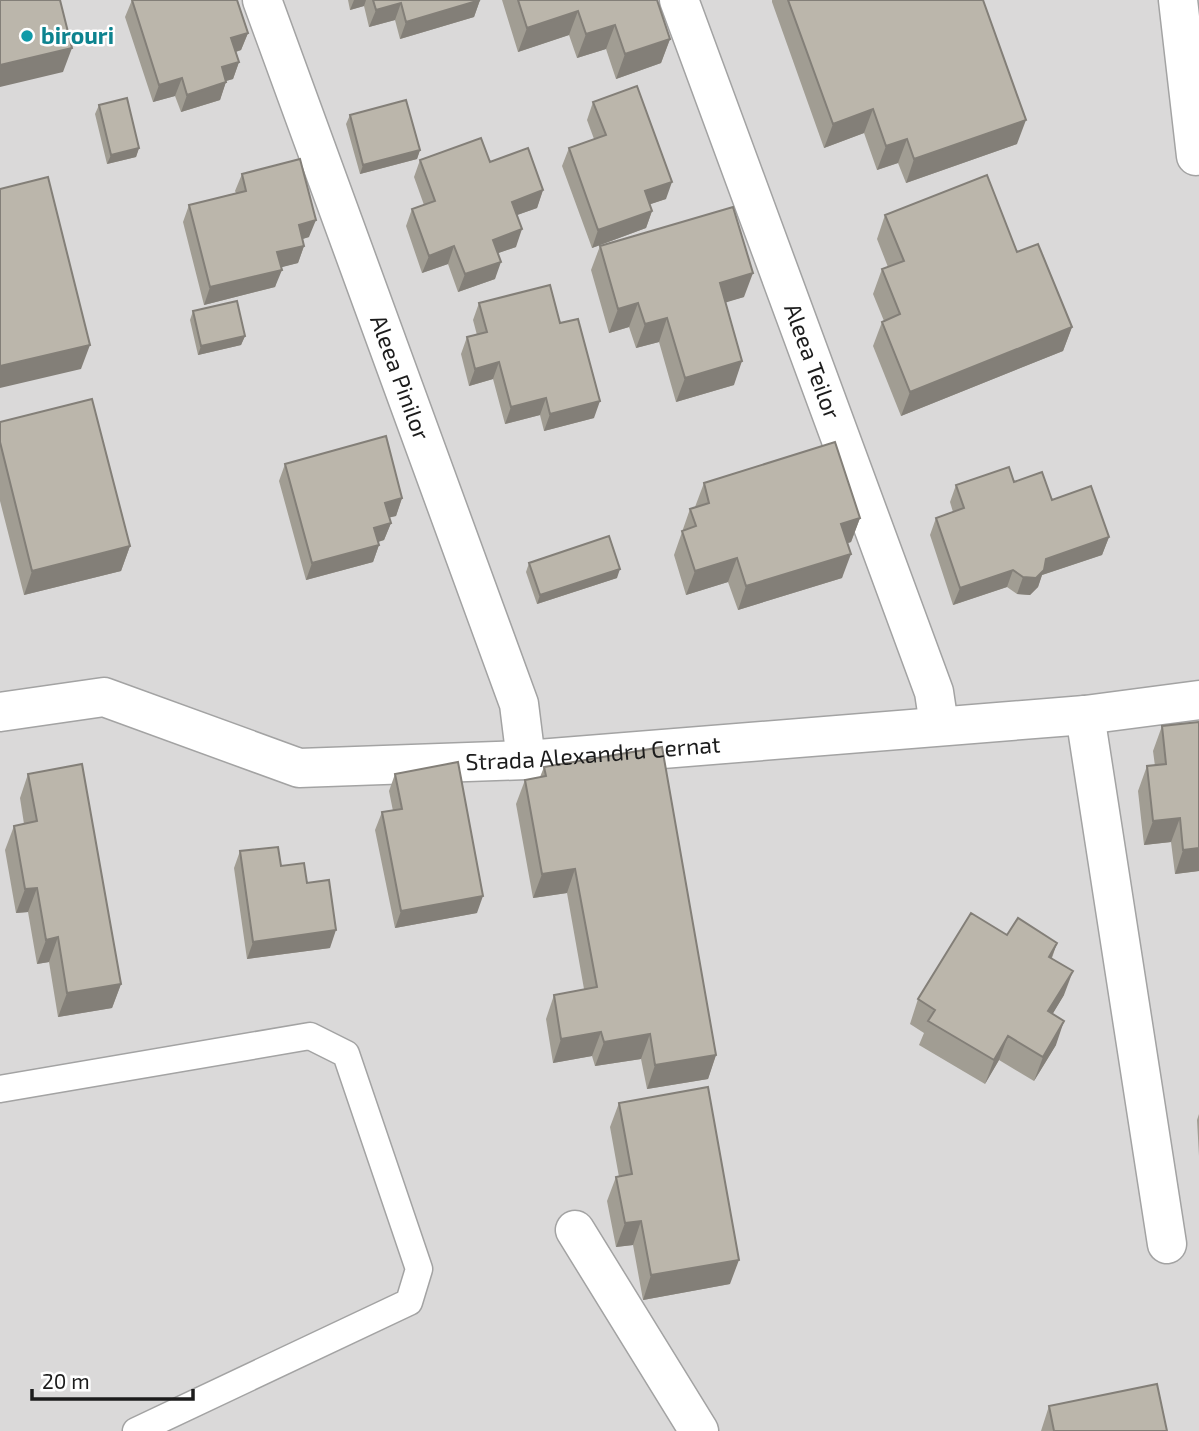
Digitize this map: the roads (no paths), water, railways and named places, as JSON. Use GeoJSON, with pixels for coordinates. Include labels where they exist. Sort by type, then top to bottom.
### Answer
{"type":"FeatureCollection","features":[{"type":"Feature","properties":{"kind":"street","name":"Aleea Pinilor"},"geometry":{"type":"LineString","coordinates":[[262,0],[519,704],[526,760]]}},
{"type":"Feature","properties":{"kind":"street","name":"Aleea Teilor"},"geometry":{"type":"LineString","coordinates":[[679,0],[934,692],[939,725]]}},
{"type":"Feature","properties":{"kind":"street"},"geometry":{"type":"LineString","coordinates":[[1178,0],[1196,156]]}},
{"type":"Feature","properties":{"kind":"street","name":"Strada Alexandru Cernat"},"geometry":{"type":"LineString","coordinates":[[0,712],[104,697],[299,768],[526,760],[1085,715],[1199,700]]}},
{"type":"Feature","properties":{"kind":"street"},"geometry":{"type":"LineString","coordinates":[[1085,715],[1167,1244]]}},
{"type":"Feature","properties":{"kind":"street"},"geometry":{"type":"LineString","coordinates":[[575,1230],[699,1431]]}},
{"type":"Feature","properties":{"kind":"lane"},"geometry":{"type":"LineString","coordinates":[[0,1089],[310,1036],[346,1054],[419,1269],[409,1302],[136,1431]]}},
{"type":"Feature","properties":{"kind":"place","name":"birouri"},"geometry":{"type":"Point","coordinates":[27,36]}}]}
